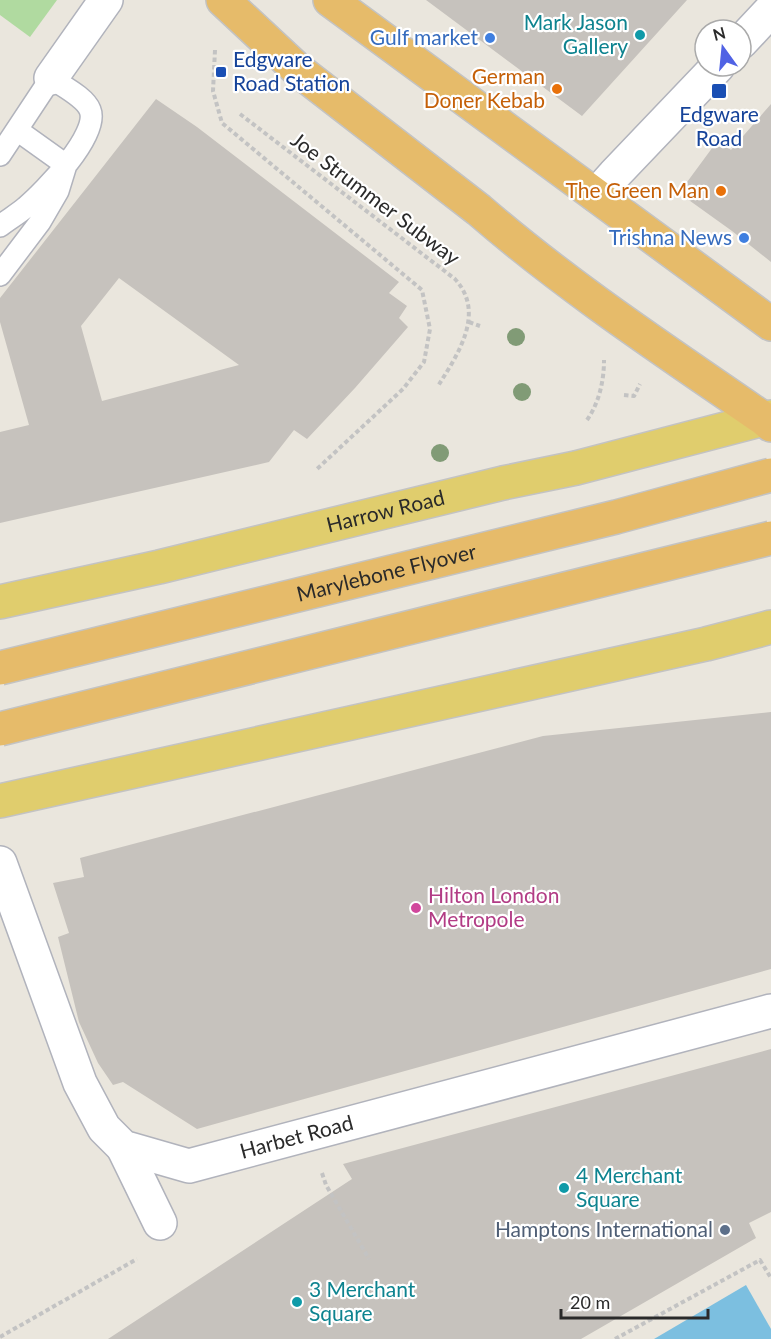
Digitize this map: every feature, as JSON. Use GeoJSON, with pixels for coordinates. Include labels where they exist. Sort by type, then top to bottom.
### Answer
{"type":"FeatureCollection","features":[{"type":"Feature","properties":{"kind":"highway"},"geometry":{"type":"LineString","coordinates":[[223,0],[298,70],[502,230],[590,297],[769,421]]}},
{"type":"Feature","properties":{"kind":"highway"},"geometry":{"type":"LineString","coordinates":[[330,0],[605,185],[771,324]]}},
{"type":"Feature","properties":{"kind":"highway","name":"Marylebone Flyover"},"geometry":{"type":"LineString","coordinates":[[0,668],[616,517],[771,475]]}},
{"type":"Feature","properties":{"kind":"highway"},"geometry":{"type":"LineString","coordinates":[[0,729],[771,538]]}},
{"type":"Feature","properties":{"kind":"main road","name":"Harrow Road"},"geometry":{"type":"LineString","coordinates":[[0,602],[171,564],[769,421]]}},
{"type":"Feature","properties":{"kind":"main road"},"geometry":{"type":"LineString","coordinates":[[0,801],[705,644],[771,627]]}},
{"type":"Feature","properties":{"kind":"street"},"geometry":{"type":"LineString","coordinates":[[51,78],[105,0]]}},
{"type":"Feature","properties":{"kind":"street"},"geometry":{"type":"LineString","coordinates":[[753,29],[771,10]]}},
{"type":"Feature","properties":{"kind":"street"},"geometry":{"type":"LineString","coordinates":[[605,185],[707,78]]}},
{"type":"Feature","properties":{"kind":"street"},"geometry":{"type":"LineString","coordinates":[[0,863],[80,1083],[104,1128],[123,1147],[160,1223]]}},
{"type":"Feature","properties":{"kind":"street","name":"Harbet Road"},"geometry":{"type":"LineString","coordinates":[[123,1147],[189,1166],[771,1011]]}},
{"type":"Feature","properties":{"kind":"lane"},"geometry":{"type":"LineString","coordinates":[[0,155],[51,78],[79,97],[91,111],[91,122],[86,136],[66,165],[26,207],[0,226]]}},
{"type":"Feature","properties":{"kind":"lane"},"geometry":{"type":"LineString","coordinates":[[17,130],[66,165]]}},
{"type":"Feature","properties":{"kind":"lane"},"geometry":{"type":"LineString","coordinates":[[0,275],[40,222],[58,191],[66,165]]}},
{"type":"Feature","properties":{"kind":"path"},"geometry":{"type":"LineString","coordinates":[[215,48],[213,91],[222,123],[422,290],[430,329],[424,362],[403,389],[317,469]]}},
{"type":"Feature","properties":{"kind":"path","name":"Joe Strummer Subway"},"geometry":{"type":"LineString","coordinates":[[240,114],[456,279],[462,286],[469,308],[469,322],[454,361],[438,386]]}},
{"type":"Feature","properties":{"kind":"path"},"geometry":{"type":"LineString","coordinates":[[469,322],[480,326]]}},
{"type":"Feature","properties":{"kind":"path"},"geometry":{"type":"LineString","coordinates":[[582,426],[589,418],[602,387],[604,355]]}},
{"type":"Feature","properties":{"kind":"path"},"geometry":{"type":"LineString","coordinates":[[636,403],[634,396],[642,380]]}},
{"type":"Feature","properties":{"kind":"path"},"geometry":{"type":"LineString","coordinates":[[624,395],[634,396]]}},
{"type":"Feature","properties":{"kind":"path"},"geometry":{"type":"LineString","coordinates":[[307,1134],[326,1185],[369,1259]]}},
{"type":"Feature","properties":{"kind":"path"},"geometry":{"type":"LineString","coordinates":[[0,1337],[138,1258],[160,1223]]}},
{"type":"Feature","properties":{"kind":"path"},"geometry":{"type":"LineString","coordinates":[[615,1339],[760,1260],[771,1278]]}},
{"type":"Feature","properties":{"kind":"green space"},"geometry":{"type":"Polygon","coordinates":[[[0,0],[57,0],[30,37],[0,15],[0,0]]]}},
{"type":"Feature","properties":{"kind":"water"},"geometry":{"type":"Polygon","coordinates":[[[746,1285],[771,1329],[771,1339],[654,1339],[746,1285]]]}},
{"type":"Feature","properties":{"kind":"building"},"geometry":{"type":"Polygon","coordinates":[[[426,0],[687,0],[582,116],[426,0]]]}},
{"type":"Feature","properties":{"kind":"building"},"geometry":{"type":"Polygon","coordinates":[[[156,99],[197,127],[399,282],[389,293],[407,306],[399,318],[408,327],[307,439],[294,430],[269,462],[0,523],[0,432],[29,425],[0,322],[0,298],[156,99]],[[119,278],[81,326],[102,401],[239,365],[119,278]]]}},
{"type":"Feature","properties":{"kind":"building"},"geometry":{"type":"Polygon","coordinates":[[[771,104],[771,262],[679,193],[718,140],[731,150],[771,104]]]}},
{"type":"Feature","properties":{"kind":"building","name":"Hilton London Metropole"},"geometry":{"type":"Polygon","coordinates":[[[771,712],[771,969],[197,1129],[123,1082],[113,1085],[98,1063],[79,1022],[58,937],[69,933],[53,883],[84,877],[80,858],[543,736],[771,712]]]}},
{"type":"Feature","properties":{"kind":"building","name":"4 Merchant Square"},"geometry":{"type":"Polygon","coordinates":[[[771,1049],[771,1212],[749,1223],[756,1238],[581,1339],[108,1339],[352,1179],[343,1164],[771,1049]]]}},
{"type":"Feature","properties":{"kind":"place","name":"Mark Jason Gallery"},"geometry":{"type":"Point","coordinates":[640,35]}},
{"type":"Feature","properties":{"kind":"place","name":"Gulf market"},"geometry":{"type":"Point","coordinates":[490,38]}},
{"type":"Feature","properties":{"kind":"place","name":"Edgware Road Station"},"geometry":{"type":"Point","coordinates":[221,72]}},
{"type":"Feature","properties":{"kind":"place","name":"German Doner Kebab"},"geometry":{"type":"Point","coordinates":[557,89]}},
{"type":"Feature","properties":{"kind":"place","name":"Edgware Road"},"geometry":{"type":"Point","coordinates":[719,91]}},
{"type":"Feature","properties":{"kind":"place","name":"The Green Man"},"geometry":{"type":"Point","coordinates":[721,191]}},
{"type":"Feature","properties":{"kind":"place","name":"Trishna News"},"geometry":{"type":"Point","coordinates":[744,238]}},
{"type":"Feature","properties":{"kind":"place","name":"Hilton London Metropole"},"geometry":{"type":"Point","coordinates":[416,908]}},
{"type":"Feature","properties":{"kind":"place","name":"4 Merchant Square"},"geometry":{"type":"Point","coordinates":[564,1188]}},
{"type":"Feature","properties":{"kind":"place","name":"Hamptons International"},"geometry":{"type":"Point","coordinates":[725,1230]}},
{"type":"Feature","properties":{"kind":"place","name":"3 Merchant Square"},"geometry":{"type":"Point","coordinates":[297,1302]}}]}
